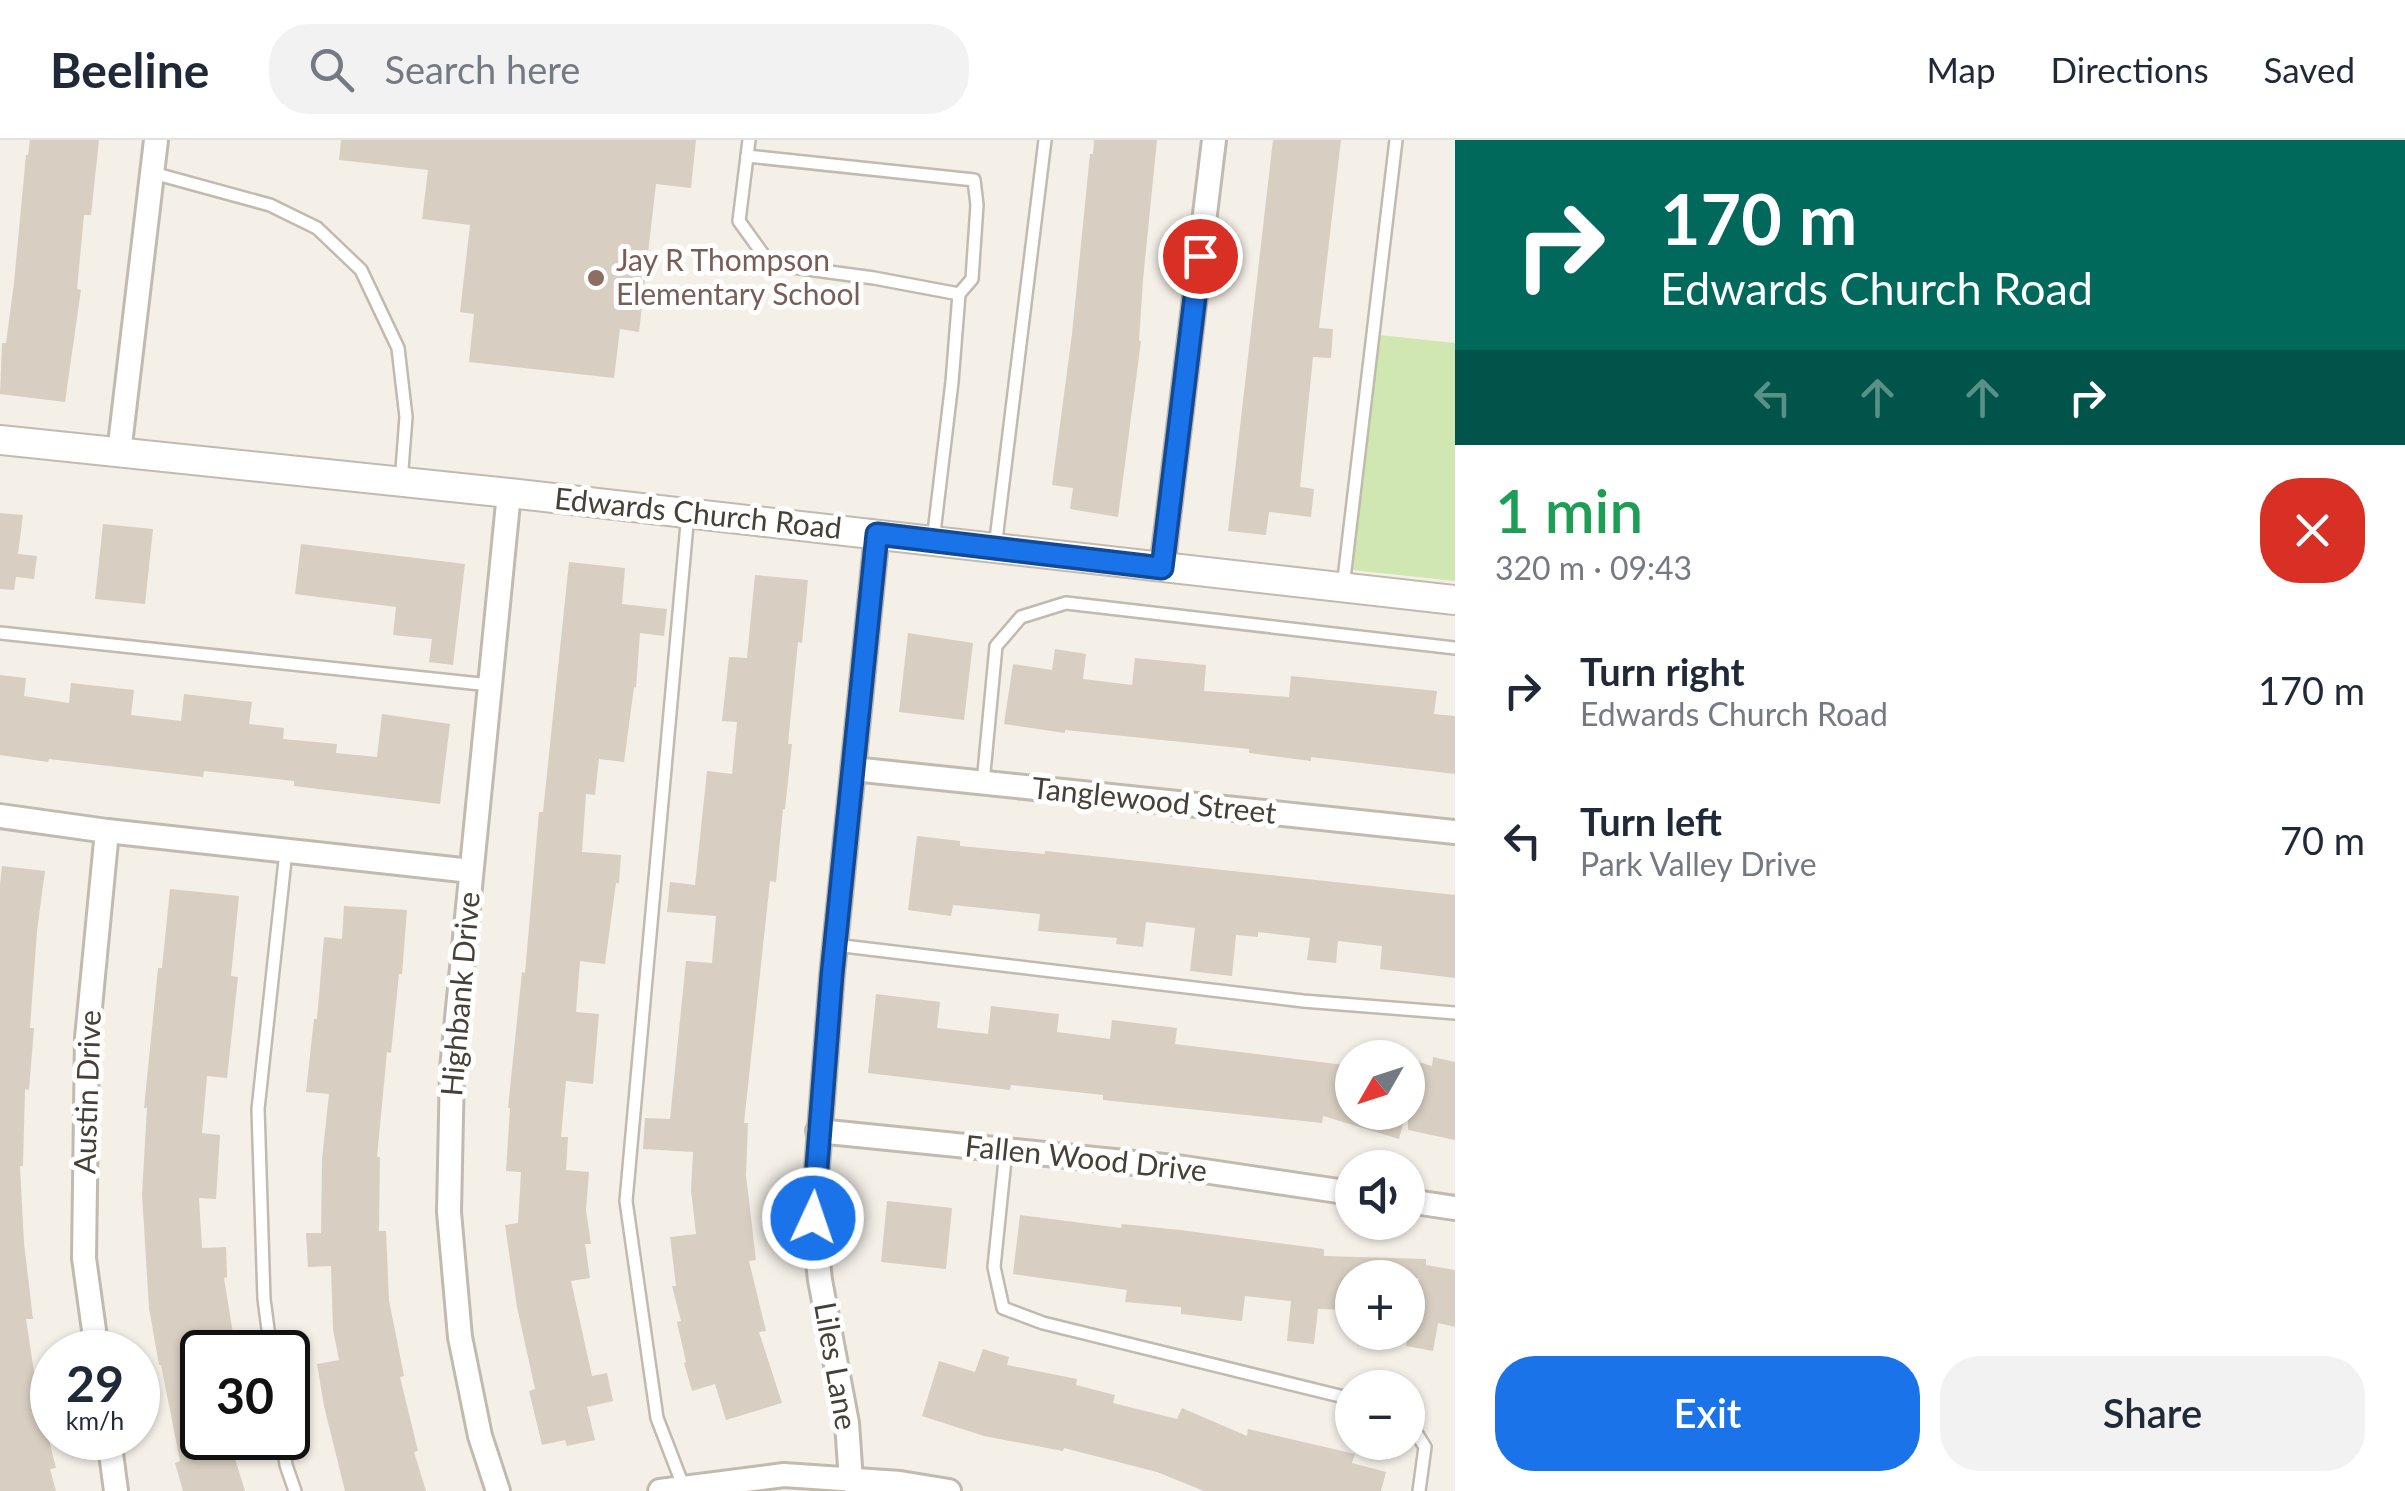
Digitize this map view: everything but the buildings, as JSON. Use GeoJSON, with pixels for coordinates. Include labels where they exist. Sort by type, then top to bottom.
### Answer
{"type":"FeatureCollection","features":[{"type":"Feature","properties":{"kind":"street"},"geometry":{"type":"LineString","coordinates":[[118,453],[156,140]]}},
{"type":"Feature","properties":{"kind":"street"},"geometry":{"type":"LineString","coordinates":[[1162,568],[1214,140]]}},
{"type":"Feature","properties":{"kind":"street","name":"Edwards Church Road"},"geometry":{"type":"LineString","coordinates":[[0,440],[1455,600]]}},
{"type":"Feature","properties":{"kind":"street","name":"Highbank Drive"},"geometry":{"type":"LineString","coordinates":[[498,1491],[480,1436],[460,1337],[449,1212],[452,1069],[509,494]]}},
{"type":"Feature","properties":{"kind":"street","name":"Liles Lane"},"geometry":{"type":"LineString","coordinates":[[851,1481],[842,1384],[826,1320],[813,1218],[835,945],[877,534]]}},
{"type":"Feature","properties":{"kind":"street","name":"Tanglewood Street"},"geometry":{"type":"LineString","coordinates":[[853,769],[1455,832]]}},
{"type":"Feature","properties":{"kind":"street"},"geometry":{"type":"LineString","coordinates":[[0,816],[471,871]]}},
{"type":"Feature","properties":{"kind":"street","name":"Austin Drive"},"geometry":{"type":"LineString","coordinates":[[94,1330],[84,1258],[87,1038],[107,831]]}},
{"type":"Feature","properties":{"kind":"street","name":"Fallen Wood Drive"},"geometry":{"type":"LineString","coordinates":[[818,1131],[1184,1168],[1335,1190]]}},
{"type":"Feature","properties":{"kind":"street"},"geometry":{"type":"LineString","coordinates":[[1425,1204],[1455,1208]]}},
{"type":"Feature","properties":{"kind":"street"},"geometry":{"type":"LineString","coordinates":[[112,1460],[116,1491]]}},
{"type":"Feature","properties":{"kind":"street"},"geometry":{"type":"LineString","coordinates":[[660,1491],[784,1476],[900,1483],[949,1491]]}},
{"type":"Feature","properties":{"kind":"lane"},"geometry":{"type":"LineString","coordinates":[[749,140],[740,221],[770,264],[959,294]]}},
{"type":"Feature","properties":{"kind":"lane"},"geometry":{"type":"LineString","coordinates":[[995,548],[1045,140]]}},
{"type":"Feature","properties":{"kind":"lane"},"geometry":{"type":"LineString","coordinates":[[1342,587],[1396,140]]}},
{"type":"Feature","properties":{"kind":"lane"},"geometry":{"type":"LineString","coordinates":[[747,156],[974,180],[977,206],[972,279],[959,294],[933,541]]}},
{"type":"Feature","properties":{"kind":"lane"},"geometry":{"type":"LineString","coordinates":[[152,173],[270,205],[318,228],[361,270],[398,348],[406,417],[401,482]]}},
{"type":"Feature","properties":{"kind":"lane"},"geometry":{"type":"LineString","coordinates":[[684,1488],[657,1418],[626,1201],[688,513]]}},
{"type":"Feature","properties":{"kind":"lane"},"geometry":{"type":"LineString","coordinates":[[983,782],[996,646],[1021,617],[1066,603],[1455,648]]}},
{"type":"Feature","properties":{"kind":"lane"},"geometry":{"type":"LineString","coordinates":[[0,633],[490,685]]}},
{"type":"Feature","properties":{"kind":"lane"},"geometry":{"type":"LineString","coordinates":[[268,1330],[258,1109],[286,851]]}},
{"type":"Feature","properties":{"kind":"lane"},"geometry":{"type":"LineString","coordinates":[[835,945],[1303,1001],[1455,1013]]}},
{"type":"Feature","properties":{"kind":"lane"},"geometry":{"type":"LineString","coordinates":[[1006,1150],[994,1267],[1003,1308],[1044,1324],[1335,1395]]}},
{"type":"Feature","properties":{"kind":"lane"},"geometry":{"type":"LineString","coordinates":[[285,1460],[296,1491]]}},
{"type":"Feature","properties":{"kind":"lane"},"geometry":{"type":"LineString","coordinates":[[1418,1491],[1423,1460]]}},
{"type":"Feature","properties":{"kind":"green space"},"geometry":{"type":"Polygon","coordinates":[[[1379,335],[1455,343],[1455,581],[1352,570],[1379,335]]]}},
{"type":"Feature","properties":{"kind":"place","name":"Jay R Thompson Elementary School"},"geometry":{"type":"Point","coordinates":[596,278]}},
{"type":"Feature","properties":{"kind":"route"},"geometry":{"type":"LineString","coordinates":[[813,1218],[832,974],[877,534],[1162,568],[1200,256]]}}]}
